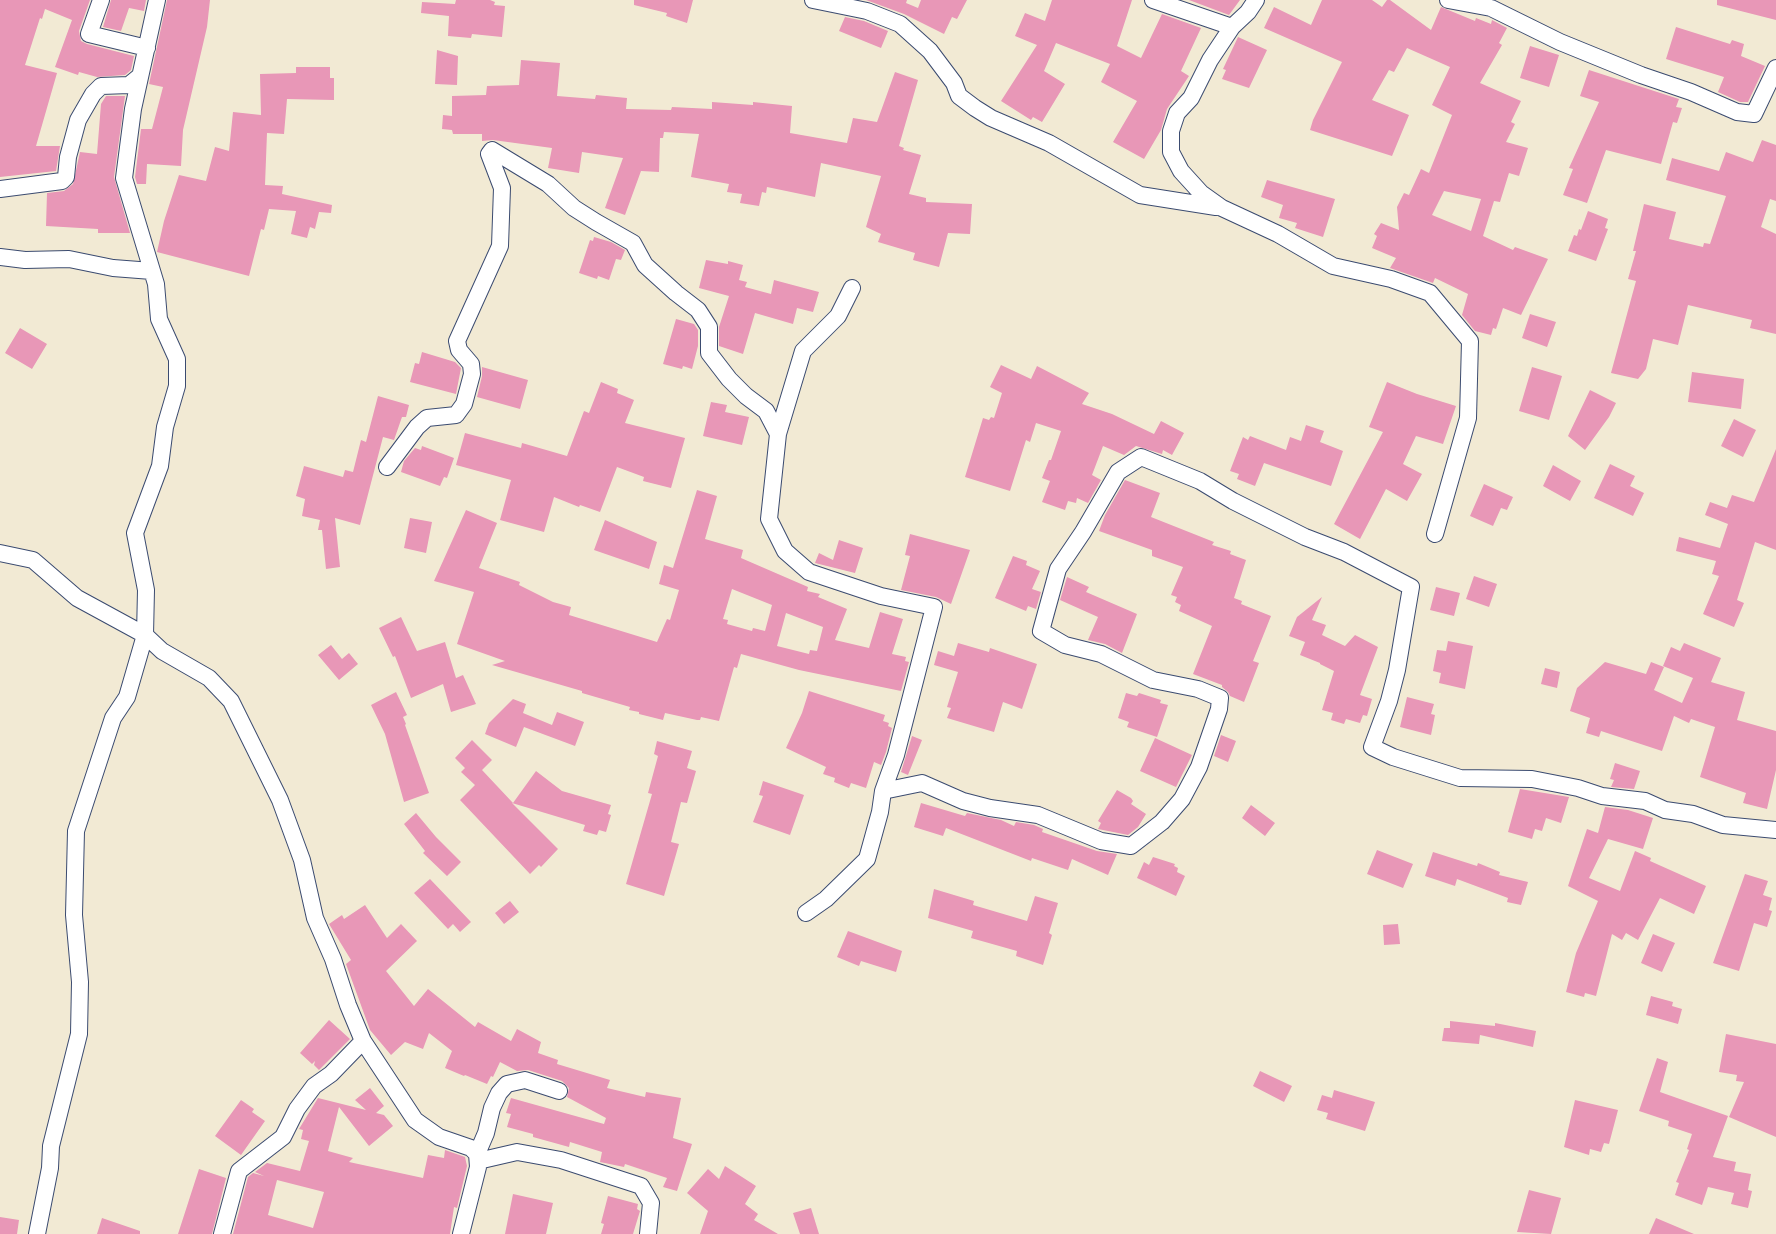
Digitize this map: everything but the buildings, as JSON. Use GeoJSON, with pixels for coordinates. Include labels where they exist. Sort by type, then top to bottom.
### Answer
{"type":"FeatureCollection","features":[{"type":"Feature","properties":{"kind":"street"},"geometry":{"type":"LineString","coordinates":[[101,0],[89,34],[147,48]]}},
{"type":"Feature","properties":{"kind":"street"},"geometry":{"type":"LineString","coordinates":[[37,1234],[50,1168],[51,1146],[79,1034],[80,982],[74,915],[76,831],[113,718],[127,696],[145,635],[146,590],[135,533],[160,466],[165,427],[177,386],[177,359],[159,319],[156,284],[124,178],[131,119],[158,0]]}},
{"type":"Feature","properties":{"kind":"street"},"geometry":{"type":"LineString","coordinates":[[813,0],[867,11],[900,24],[930,51],[954,83],[959,96],[975,108],[991,118],[1049,143],[1140,195],[1222,208]]}},
{"type":"Feature","properties":{"kind":"street"},"geometry":{"type":"LineString","coordinates":[[1153,0],[1232,27]]}},
{"type":"Feature","properties":{"kind":"street"},"geometry":{"type":"LineString","coordinates":[[1256,0],[1232,27],[1210,60],[1191,98],[1177,113],[1171,131],[1171,152],[1181,171],[1200,192],[1222,208],[1278,234],[1333,266],[1391,279],[1430,293],[1470,341],[1468,418],[1435,534]]}},
{"type":"Feature","properties":{"kind":"street"},"geometry":{"type":"LineString","coordinates":[[1448,0],[1491,8],[1560,42],[1737,111],[1754,114],[1776,68]]}},
{"type":"Feature","properties":{"kind":"street"},"geometry":{"type":"LineString","coordinates":[[0,189],[62,181],[66,177],[68,157],[78,120],[93,93],[101,86],[128,85],[140,76]]}},
{"type":"Feature","properties":{"kind":"street"},"geometry":{"type":"LineString","coordinates":[[387,467],[416,427],[427,418],[456,415],[464,404],[472,373],[471,364],[459,350],[457,341],[500,246],[502,188],[489,154],[492,150],[548,184],[574,208],[633,243],[645,265],[698,310],[709,327],[709,353],[729,379],[766,411],[778,434]]}},
{"type":"Feature","properties":{"kind":"street"},"geometry":{"type":"LineString","coordinates":[[0,257],[25,260],[69,259],[113,268],[152,271]]}},
{"type":"Feature","properties":{"kind":"street"},"geometry":{"type":"LineString","coordinates":[[806,912],[826,899],[867,859],[934,607],[881,596],[809,572],[785,551],[769,519],[778,434],[803,351],[838,316],[852,288]]}},
{"type":"Feature","properties":{"kind":"street"},"geometry":{"type":"LineString","coordinates":[[883,791],[922,783],[990,808],[1038,815],[1101,841],[1131,846],[1162,822],[1182,799],[1199,767],[1219,709],[1220,698],[1198,689],[1153,680],[1101,654],[1065,645],[1041,631],[1058,569],[1083,533],[1118,472],[1141,457],[1200,481],[1233,501],[1305,537],[1344,552],[1411,587],[1397,670],[1372,747],[1393,757],[1461,778],[1532,779],[1578,788],[1602,796],[1645,801],[1665,810],[1693,814],[1723,824],[1776,830]]}},
{"type":"Feature","properties":{"kind":"street"},"geometry":{"type":"LineString","coordinates":[[0,553],[33,560],[77,598],[145,635],[162,651],[209,678],[231,701],[280,800],[302,860],[315,918],[363,1041],[415,1120],[439,1137],[471,1148],[477,1157]]}},
{"type":"Feature","properties":{"kind":"street"},"geometry":{"type":"LineString","coordinates":[[222,1234],[239,1171],[284,1137],[297,1109],[314,1086],[331,1074],[363,1041]]}},
{"type":"Feature","properties":{"kind":"street"},"geometry":{"type":"LineString","coordinates":[[461,1234],[477,1157],[499,1093],[507,1084],[525,1080],[559,1091]]}},
{"type":"Feature","properties":{"kind":"street"},"geometry":{"type":"LineString","coordinates":[[477,1157],[517,1152],[561,1160],[641,1186],[651,1203],[648,1234]]}}]}
